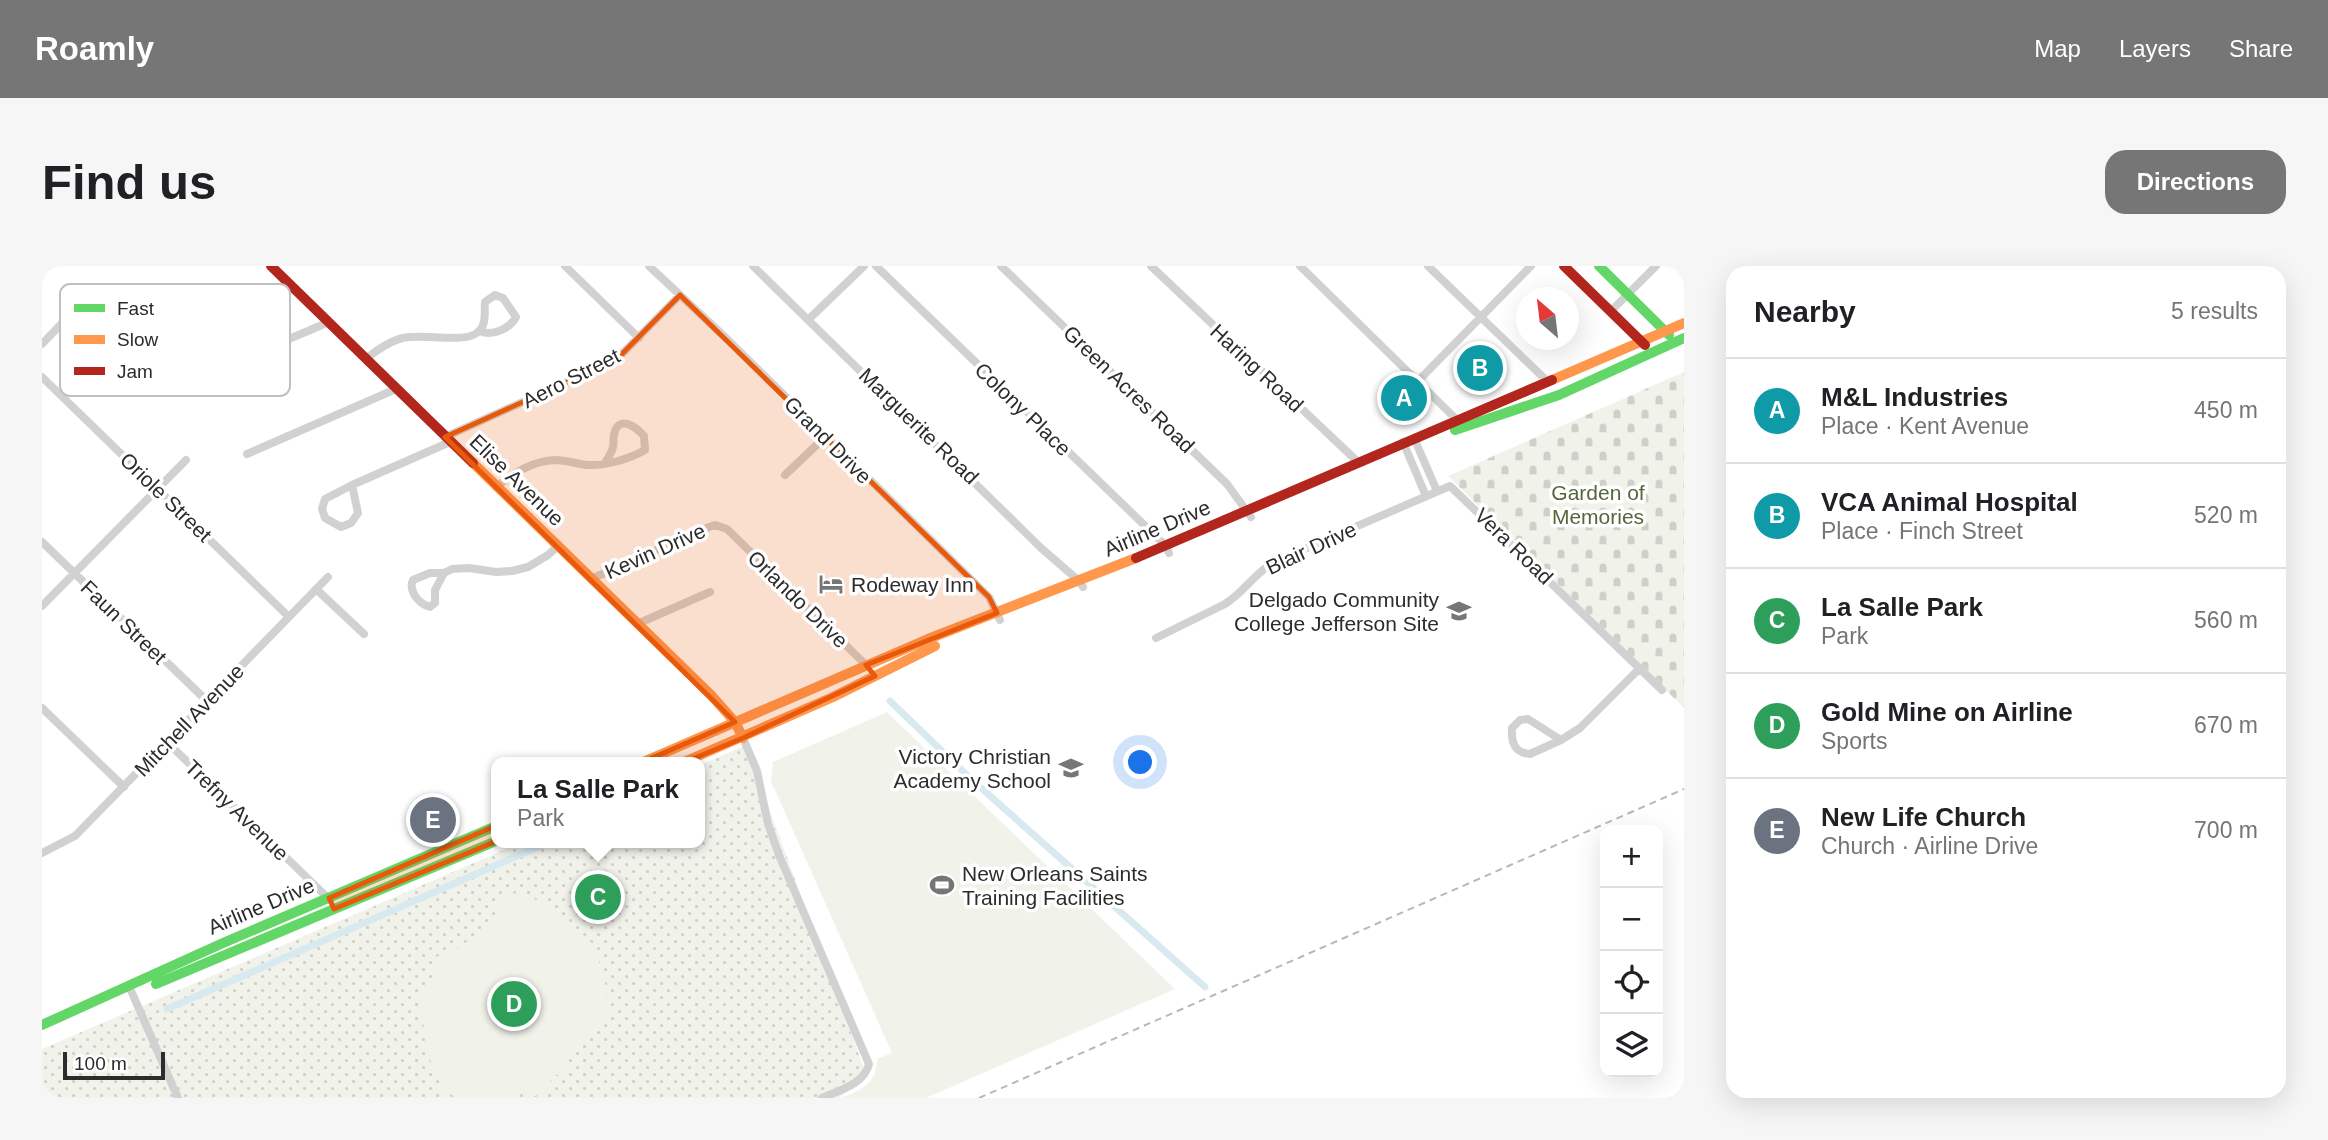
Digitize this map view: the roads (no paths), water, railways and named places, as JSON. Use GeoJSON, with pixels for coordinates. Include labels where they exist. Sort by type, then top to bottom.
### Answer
{"type":"FeatureCollection","features":[{"type":"Feature","properties":{"kind":"main road","name":"Elise Avenue"},"geometry":{"type":"LineString","coordinates":[[271,266],[290,284]]}},
{"type":"Feature","properties":{"kind":"main road"},"geometry":{"type":"LineString","coordinates":[[1564,266],[1652,354]]}},
{"type":"Feature","properties":{"kind":"main road"},"geometry":{"type":"LineString","coordinates":[[1599,266],[1679,341]]}},
{"type":"Feature","properties":{"kind":"main road","name":"Elise Avenue"},"geometry":{"type":"LineString","coordinates":[[290,284],[711,695],[735,722],[743,738]]}},
{"type":"Feature","properties":{"kind":"main road","name":"Airline Drive"},"geometry":{"type":"LineString","coordinates":[[654,757],[866,665],[1167,550],[1684,323]]}},
{"type":"Feature","properties":{"kind":"main road","name":"Airline Drive"},"geometry":{"type":"LineString","coordinates":[[1460,423],[1559,395],[1679,341]]}},
{"type":"Feature","properties":{"kind":"main road","name":"Airline Drive"},"geometry":{"type":"LineString","coordinates":[[696,757],[876,676],[998,616]]}},
{"type":"Feature","properties":{"kind":"main road","name":"Airline Drive"},"geometry":{"type":"LineString","coordinates":[[42,1033],[329,898],[491,828]]}},
{"type":"Feature","properties":{"kind":"main road","name":"Airline Drive"},"geometry":{"type":"LineString","coordinates":[[42,1025],[334,909],[491,843]]}},
{"type":"Feature","properties":{"kind":"street"},"geometry":{"type":"LineString","coordinates":[[565,266],[639,338]]}},
{"type":"Feature","properties":{"kind":"street","name":"Grand Drive"},"geometry":{"type":"LineString","coordinates":[[649,266],[989,597],[998,616]]}},
{"type":"Feature","properties":{"kind":"street","name":"Marguerite Road"},"geometry":{"type":"LineString","coordinates":[[753,266],[1081,584]]}},
{"type":"Feature","properties":{"kind":"street"},"geometry":{"type":"LineString","coordinates":[[809,319],[864,266]]}},
{"type":"Feature","properties":{"kind":"street","name":"Colony Place"},"geometry":{"type":"LineString","coordinates":[[876,266],[1167,550]]}},
{"type":"Feature","properties":{"kind":"street","name":"Green Acres Road"},"geometry":{"type":"LineString","coordinates":[[1000,266],[1227,484],[1249,514]]}},
{"type":"Feature","properties":{"kind":"street","name":"Haring Road"},"geometry":{"type":"LineString","coordinates":[[1151,266],[1360,466]]}},
{"type":"Feature","properties":{"kind":"street"},"geometry":{"type":"LineString","coordinates":[[1300,266],[1460,423]]}},
{"type":"Feature","properties":{"kind":"street"},"geometry":{"type":"LineString","coordinates":[[1429,266],[1548,381],[1559,395]]}},
{"type":"Feature","properties":{"kind":"street"},"geometry":{"type":"LineString","coordinates":[[1419,380],[1531,266]]}},
{"type":"Feature","properties":{"kind":"street"},"geometry":{"type":"LineString","coordinates":[[1611,311],[1656,266]]}},
{"type":"Feature","properties":{"kind":"street"},"geometry":{"type":"LineString","coordinates":[[366,359],[400,338],[431,335],[464,338],[480,331],[484,324],[485,302],[495,295],[503,298],[516,317],[512,323],[502,330],[486,334],[480,331]]}},
{"type":"Feature","properties":{"kind":"street","name":"Aero Street"},"geometry":{"type":"LineString","coordinates":[[352,485],[358,513],[351,523],[341,527],[325,518],[322,509],[325,499],[352,485],[616,360],[680,295]]}},
{"type":"Feature","properties":{"kind":"street"},"geometry":{"type":"LineString","coordinates":[[290,339],[329,322]]}},
{"type":"Feature","properties":{"kind":"street"},"geometry":{"type":"LineString","coordinates":[[42,344],[60,325]]}},
{"type":"Feature","properties":{"kind":"street","name":"Oriole Street"},"geometry":{"type":"LineString","coordinates":[[42,377],[60,395]]}},
{"type":"Feature","properties":{"kind":"street"},"geometry":{"type":"LineString","coordinates":[[247,454],[396,389]]}},
{"type":"Feature","properties":{"kind":"street","name":"Oriole Street"},"geometry":{"type":"LineString","coordinates":[[62,396],[289,617]]}},
{"type":"Feature","properties":{"kind":"street"},"geometry":{"type":"LineString","coordinates":[[496,486],[521,469],[536,463],[556,460],[589,465],[605,463],[635,456],[645,450],[644,436],[630,424],[619,425],[614,431],[613,447],[605,463]]}},
{"type":"Feature","properties":{"kind":"street"},"geometry":{"type":"LineString","coordinates":[[785,475],[825,437]]}},
{"type":"Feature","properties":{"kind":"street"},"geometry":{"type":"LineString","coordinates":[[1410,444],[1437,491]]}},
{"type":"Feature","properties":{"kind":"street"},"geometry":{"type":"LineString","coordinates":[[1410,444],[1426,496]]}},
{"type":"Feature","properties":{"kind":"street"},"geometry":{"type":"LineString","coordinates":[[42,606],[187,460]]}},
{"type":"Feature","properties":{"kind":"street","name":"Vera Road"},"geometry":{"type":"LineString","coordinates":[[1437,491],[1450,486],[1456,490],[1662,690]]}},
{"type":"Feature","properties":{"kind":"street","name":"Blair Drive"},"geometry":{"type":"LineString","coordinates":[[1156,638],[1226,604],[1259,572],[1274,562],[1437,491]]}},
{"type":"Feature","properties":{"kind":"street","name":"Kevin Drive"},"geometry":{"type":"LineString","coordinates":[[591,579],[709,527],[718,526]]}},
{"type":"Feature","properties":{"kind":"street","name":"Orlando Drive"},"geometry":{"type":"LineString","coordinates":[[718,526],[727,529],[876,676]]}},
{"type":"Feature","properties":{"kind":"street","name":"Faun Street"},"geometry":{"type":"LineString","coordinates":[[42,542],[207,701]]}},
{"type":"Feature","properties":{"kind":"street"},"geometry":{"type":"LineString","coordinates":[[444,573],[435,590],[435,603],[430,607],[424,605],[412,591],[410,586],[413,580],[430,573],[444,573],[452,569],[512,571],[528,567],[558,546]]}},
{"type":"Feature","properties":{"kind":"street","name":"Mitchell Avenue"},"geometry":{"type":"LineString","coordinates":[[42,853],[75,836],[328,577]]}},
{"type":"Feature","properties":{"kind":"street"},"geometry":{"type":"LineString","coordinates":[[316,589],[364,634]]}},
{"type":"Feature","properties":{"kind":"street"},"geometry":{"type":"LineString","coordinates":[[637,624],[710,592]]}},
{"type":"Feature","properties":{"kind":"street"},"geometry":{"type":"LineString","coordinates":[[1561,740],[1528,719],[1520,720],[1512,728],[1513,744],[1523,754],[1539,752],[1561,740],[1580,728],[1640,668]]}},
{"type":"Feature","properties":{"kind":"street"},"geometry":{"type":"LineString","coordinates":[[42,708],[124,787]]}},
{"type":"Feature","properties":{"kind":"street"},"geometry":{"type":"LineString","coordinates":[[743,738],[757,771],[768,824],[779,855],[869,1064],[866,1074],[859,1080],[822,1098]]}},
{"type":"Feature","properties":{"kind":"street","name":"Trefny Avenue"},"geometry":{"type":"LineString","coordinates":[[167,742],[329,898],[334,909]]}},
{"type":"Feature","properties":{"kind":"street"},"geometry":{"type":"LineString","coordinates":[[130,990],[178,1098]]}},
{"type":"Feature","properties":{"kind":"waterway"},"geometry":{"type":"LineString","coordinates":[[890,701],[971,779],[1205,987]]}},
{"type":"Feature","properties":{"kind":"waterway"},"geometry":{"type":"LineString","coordinates":[[167,1009],[536,848]]}},
{"type":"Feature","properties":{"kind":"railway"},"geometry":{"type":"LineString","coordinates":[[979,1098],[1684,789]]}},
{"type":"Feature","properties":{"kind":"place","name":"VCA Animal Hospital"},"geometry":{"type":"Point","coordinates":[1480,368]}},
{"type":"Feature","properties":{"kind":"place","name":"M&L Industries"},"geometry":{"type":"Point","coordinates":[1404,398]}},
{"type":"Feature","properties":{"kind":"place","name":"Rodeway Inn"},"geometry":{"type":"Point","coordinates":[831,584]}},
{"type":"Feature","properties":{"kind":"place","name":"Delgado Community College Jefferson Site"},"geometry":{"type":"Point","coordinates":[1459,611]}},
{"type":"Feature","properties":{"kind":"place","name":"Victory Christian Academy School"},"geometry":{"type":"Point","coordinates":[1071,768]}},
{"type":"Feature","properties":{"kind":"place","name":"New Life Church"},"geometry":{"type":"Point","coordinates":[433,820]}},
{"type":"Feature","properties":{"kind":"place","name":"New Orleans Saints Training Facilities"},"geometry":{"type":"Point","coordinates":[942,885]}},
{"type":"Feature","properties":{"kind":"place","name":"La Salle Park"},"geometry":{"type":"Point","coordinates":[598,897]}},
{"type":"Feature","properties":{"kind":"place","name":"Gold Mine on Airline"},"geometry":{"type":"Point","coordinates":[514,1004]}},
{"type":"Feature","properties":{"kind":"park label","name":"Garden of Memories"},"geometry":{"type":"Point","coordinates":[1598,504]}}]}
